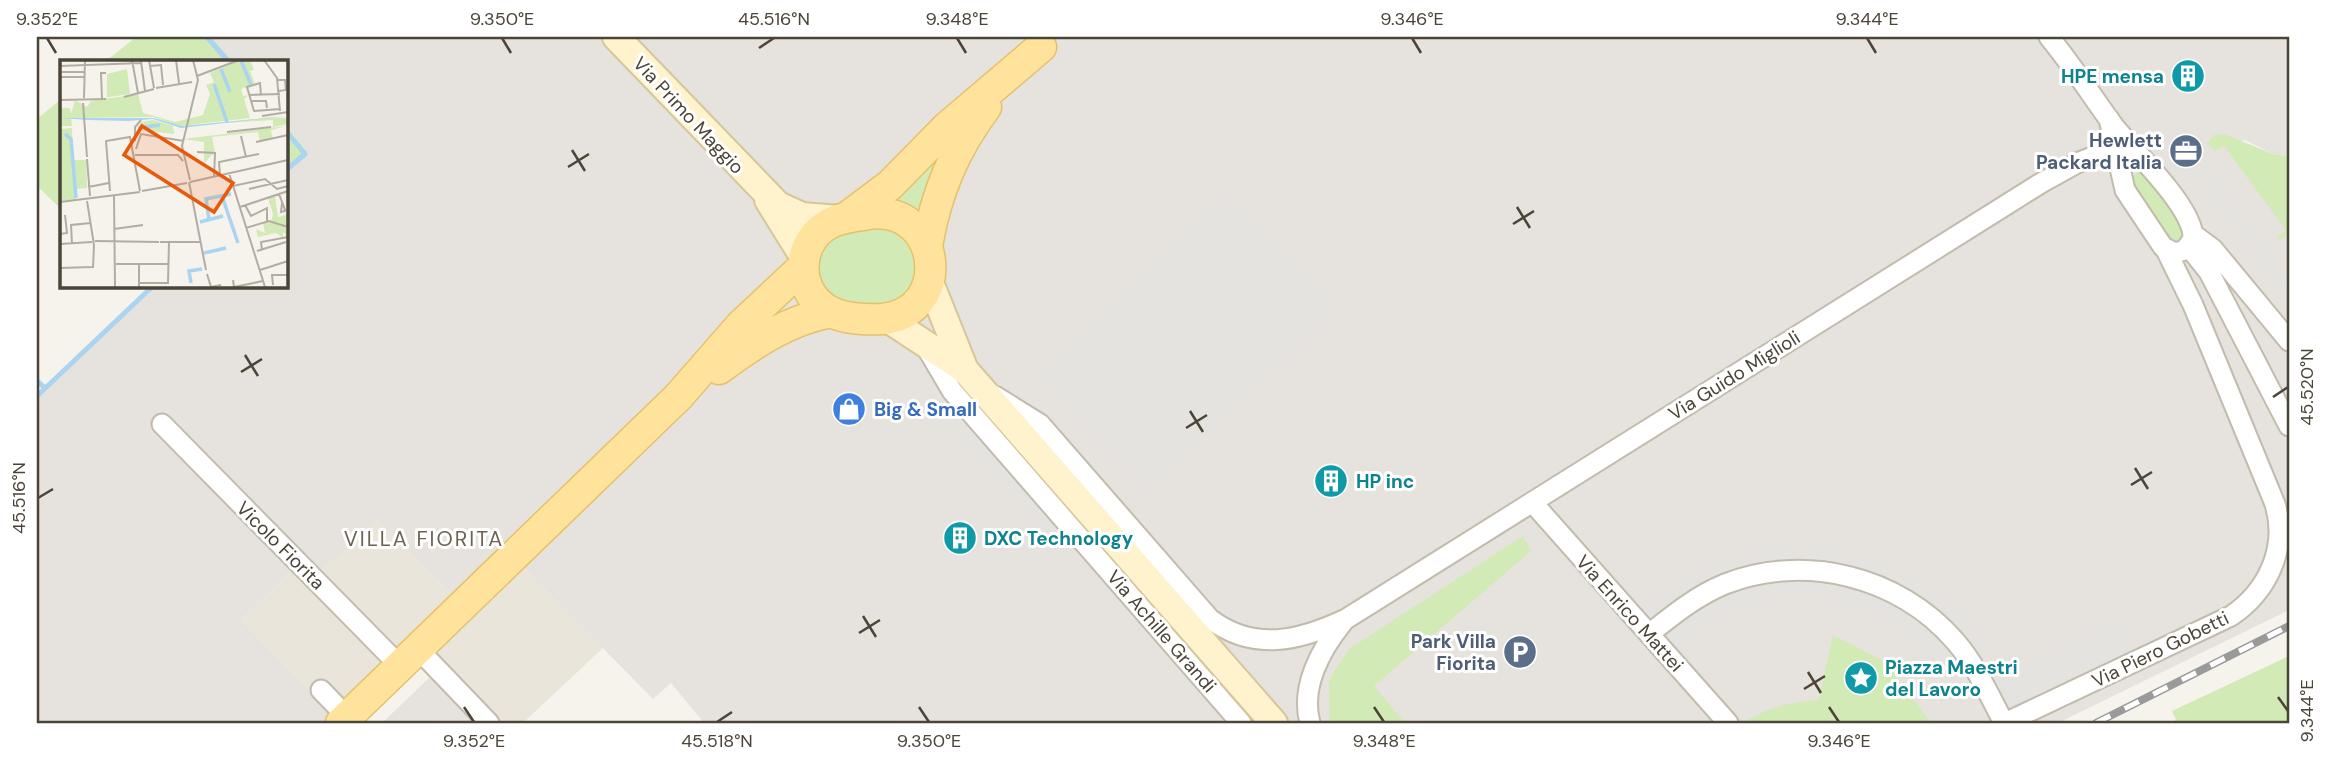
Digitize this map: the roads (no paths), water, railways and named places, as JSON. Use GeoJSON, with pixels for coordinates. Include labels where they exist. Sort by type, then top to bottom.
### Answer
{"type":"FeatureCollection","features":[{"type":"Feature","properties":{"kind":"main road","name":"Via Primo Maggio"},"geometry":{"type":"LineString","coordinates":[[616,37],[763,193],[778,205],[797,215],[843,218]]}},
{"type":"Feature","properties":{"kind":"main road"},"geometry":{"type":"LineString","coordinates":[[344,720],[671,404],[741,326],[803,263],[819,231],[843,218],[890,185],[947,127],[1046,42]]}},
{"type":"Feature","properties":{"kind":"main road"},"geometry":{"type":"LineString","coordinates":[[927,246],[940,187],[958,150],[985,108],[1046,42]]}},
{"type":"Feature","properties":{"kind":"main road","name":"Via Primo Maggio"},"geometry":{"type":"LineString","coordinates":[[763,193],[803,263]]}},
{"type":"Feature","properties":{"kind":"main road"},"geometry":{"type":"LineString","coordinates":[[803,263],[811,294],[831,312],[846,317],[886,318],[914,305],[929,279],[931,262],[927,246],[915,229],[896,216],[875,213],[843,218]]}},
{"type":"Feature","properties":{"kind":"main road"},"geometry":{"type":"LineString","coordinates":[[929,279],[965,370],[1274,723]]}},
{"type":"Feature","properties":{"kind":"main road"},"geometry":{"type":"LineString","coordinates":[[671,404],[762,339],[797,321],[831,312]]}},
{"type":"Feature","properties":{"kind":"main road"},"geometry":{"type":"LineString","coordinates":[[886,318],[965,370]]}},
{"type":"Feature","properties":{"kind":"street"},"geometry":{"type":"LineString","coordinates":[[2049,37],[2109,119],[2122,146],[2123,183],[2209,272],[2289,426]]}},
{"type":"Feature","properties":{"kind":"street"},"geometry":{"type":"LineString","coordinates":[[2122,146],[2151,167],[2191,226],[2182,245]]}},
{"type":"Feature","properties":{"kind":"street","name":"Via Guido Miglioli"},"geometry":{"type":"LineString","coordinates":[[983,392],[1002,399],[1040,424],[1210,619],[1225,630],[1249,639],[1276,641],[1317,632],[1346,619],[2041,183],[2085,159],[2122,146]]}},
{"type":"Feature","properties":{"kind":"street"},"geometry":{"type":"LineString","coordinates":[[2123,183],[2126,172],[2133,166],[2143,163],[2151,167]]}},
{"type":"Feature","properties":{"kind":"street"},"geometry":{"type":"LineString","coordinates":[[2182,245],[2213,249],[2289,341]]}},
{"type":"Feature","properties":{"kind":"street","name":"Via Piero Gobetti"},"geometry":{"type":"LineString","coordinates":[[1649,634],[1698,597],[1752,576],[1796,570],[1852,577],[1897,595],[1937,622],[1972,663],[2004,723],[2223,621],[2247,604],[2271,571],[2279,536],[2276,504],[2193,305],[2182,245]]}},
{"type":"Feature","properties":{"kind":"street","name":"Via Achille Grandi"},"geometry":{"type":"LineString","coordinates":[[924,344],[952,391],[1241,723]]}},
{"type":"Feature","properties":{"kind":"street","name":"Vicolo Fiorita"},"geometry":{"type":"LineString","coordinates":[[162,424],[409,657],[489,723]]}},
{"type":"Feature","properties":{"kind":"street","name":"Via Enrico Mattei"},"geometry":{"type":"LineString","coordinates":[[1532,502],[1728,723]]}},
{"type":"Feature","properties":{"kind":"street"},"geometry":{"type":"LineString","coordinates":[[1310,723],[1307,704],[1310,680],[1317,663],[1346,619]]}},
{"type":"Feature","properties":{"kind":"street"},"geometry":{"type":"LineString","coordinates":[[321,690],[344,720]]}},
{"type":"Feature","properties":{"kind":"waterway"},"geometry":{"type":"LineString","coordinates":[[207,37],[227,60]]}},
{"type":"Feature","properties":{"kind":"waterway"},"geometry":{"type":"LineString","coordinates":[[287,132],[305,154],[287,169]]}},
{"type":"Feature","properties":{"kind":"waterway"},"geometry":{"type":"LineString","coordinates":[[37,396],[152,287]]}},
{"type":"Feature","properties":{"kind":"waterway"},"geometry":{"type":"LineString","coordinates":[[37,381],[45,388]]}},
{"type":"Feature","properties":{"kind":"railway"},"geometry":{"type":"LineString","coordinates":[[2096,723],[2289,626]]}},
{"type":"Feature","properties":{"kind":"place","name":"HPE mensa"},"geometry":{"type":"Point","coordinates":[2188,76]}},
{"type":"Feature","properties":{"kind":"place","name":"Hewlett Packard Italia"},"geometry":{"type":"Point","coordinates":[2186,151]}},
{"type":"Feature","properties":{"kind":"place","name":"Big & Small"},"geometry":{"type":"Point","coordinates":[849,409]}},
{"type":"Feature","properties":{"kind":"place","name":"HP inc"},"geometry":{"type":"Point","coordinates":[1331,481]}},
{"type":"Feature","properties":{"kind":"place","name":"DXC Technology"},"geometry":{"type":"Point","coordinates":[960,538]}},
{"type":"Feature","properties":{"kind":"place","name":"Park Villa Fiorita"},"geometry":{"type":"Point","coordinates":[1520,652]}},
{"type":"Feature","properties":{"kind":"place","name":"Piazza Maestri del Lavoro"},"geometry":{"type":"Point","coordinates":[1861,678]}},
{"type":"Feature","properties":{"kind":"district","name":"VILLA FIORITA"},"geometry":{"type":"Point","coordinates":[424,539]}}]}
